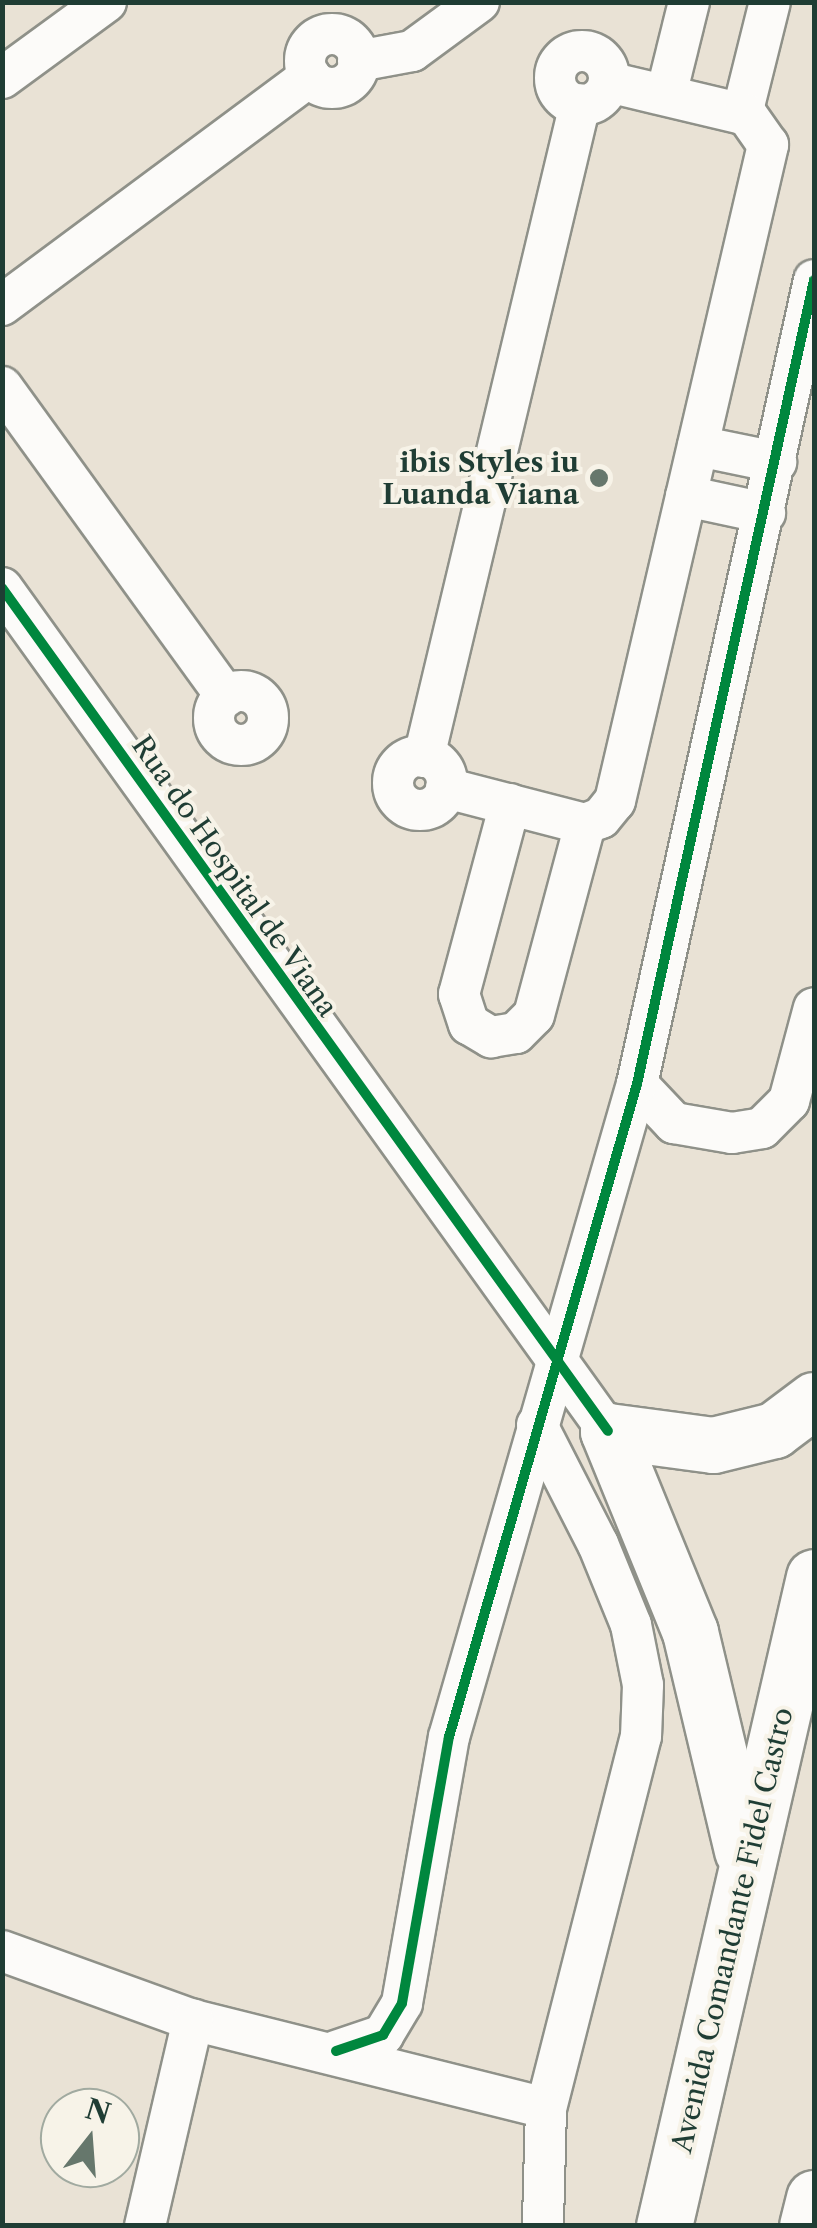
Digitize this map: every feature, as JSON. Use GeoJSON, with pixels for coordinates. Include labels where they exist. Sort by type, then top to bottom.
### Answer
{"type":"FeatureCollection","features":[{"type":"Feature","properties":{"kind":"highway"},"geometry":{"type":"LineString","coordinates":[[745,1869],[690,1632],[608,1431],[714,1444],[774,1430],[814,1400]]}},
{"type":"Feature","properties":{"kind":"highway","name":"Avenida Comandante Fidel Castro"},"geometry":{"type":"LineString","coordinates":[[664,2226],[814,1577]]}},
{"type":"Feature","properties":{"kind":"highway"},"geometry":{"type":"LineString","coordinates":[[808,2226],[814,2198]]}},
{"type":"Feature","properties":{"kind":"street"},"geometry":{"type":"LineString","coordinates":[[2,78],[106,2]]}},
{"type":"Feature","properties":{"kind":"street"},"geometry":{"type":"LineString","coordinates":[[2,305],[310,76],[338,86],[353,77],[358,61],[412,50],[479,2]]}},
{"type":"Feature","properties":{"kind":"street"},"geometry":{"type":"LineString","coordinates":[[666,95],[689,2]]}},
{"type":"Feature","properties":{"kind":"street"},"geometry":{"type":"LineString","coordinates":[[742,114],[770,2]]}},
{"type":"Feature","properties":{"kind":"street"},"geometry":{"type":"LineString","coordinates":[[594,93],[666,95],[742,114],[768,144],[615,801],[601,818],[585,824],[510,804],[435,772],[594,93]]}},
{"type":"Feature","properties":{"kind":"street"},"geometry":{"type":"LineString","coordinates":[[336,2051],[383,2035],[402,2003],[449,1737],[638,1084],[814,280]]}},
{"type":"Feature","properties":{"kind":"street"},"geometry":{"type":"LineString","coordinates":[[2,387],[226,696]]}},
{"type":"Feature","properties":{"kind":"street"},"geometry":{"type":"LineString","coordinates":[[698,446],[776,462]]}},
{"type":"Feature","properties":{"kind":"street"},"geometry":{"type":"LineString","coordinates":[[686,496],[765,512]]}},
{"type":"Feature","properties":{"kind":"street","name":"Rua do Hospital de Viana"},"geometry":{"type":"LineString","coordinates":[[2,588],[556,1366],[608,1431]]}},
{"type":"Feature","properties":{"kind":"street"},"geometry":{"type":"LineString","coordinates":[[510,804],[459,994],[469,1024],[491,1037],[516,1033],[534,1015],[585,824]]}},
{"type":"Feature","properties":{"kind":"street"},"geometry":{"type":"LineString","coordinates":[[638,1084],[674,1122],[732,1133],[762,1128],[789,1102],[814,1008]]}},
{"type":"Feature","properties":{"kind":"street"},"geometry":{"type":"LineString","coordinates":[[537,1426],[605,1560],[631,1624],[643,1685],[640,1736],[546,2108],[543,2226]]}},
{"type":"Feature","properties":{"kind":"street"},"geometry":{"type":"LineString","coordinates":[[2,1951],[193,2020],[336,2051],[546,2108]]}},
{"type":"Feature","properties":{"kind":"street"},"geometry":{"type":"LineString","coordinates":[[145,2226],[193,2020]]}},
{"type":"Feature","properties":{"kind":"cycle path"},"geometry":{"type":"LineString","coordinates":[[336,2051],[383,2035],[402,2003],[449,1737],[637,1084],[814,280]]}},
{"type":"Feature","properties":{"kind":"cycle path"},"geometry":{"type":"LineString","coordinates":[[2,588],[608,1431]]}},
{"type":"Feature","properties":{"kind":"place","name":"ibis Styles iu Luanda Viana"},"geometry":{"type":"Point","coordinates":[599,478]}}]}
